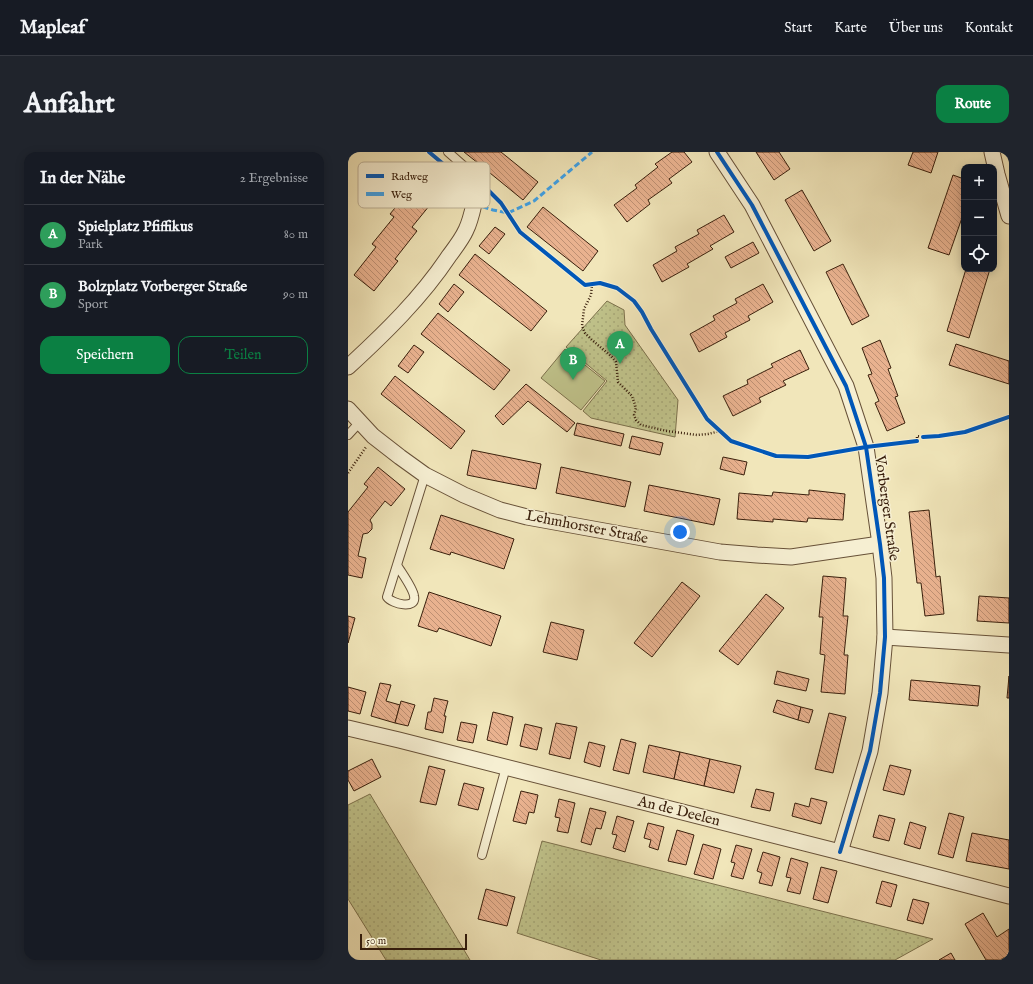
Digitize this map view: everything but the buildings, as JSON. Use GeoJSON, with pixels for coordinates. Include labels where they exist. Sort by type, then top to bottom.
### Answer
{"type":"FeatureCollection","features":[{"type":"Feature","properties":{"kind":"street","name":"Vorberger Straße"},"geometry":{"type":"LineString","coordinates":[[717,152],[752,205],[846,386],[866,447],[884,578],[884,638],[880,693],[870,750],[840,852]]}},
{"type":"Feature","properties":{"kind":"street"},"geometry":{"type":"LineString","coordinates":[[992,152],[1009,216]]}},
{"type":"Feature","properties":{"kind":"street"},"geometry":{"type":"LineString","coordinates":[[348,367],[397,321],[424,290],[466,231],[473,208]]}},
{"type":"Feature","properties":{"kind":"street","name":"Lehmhorster Straße"},"geometry":{"type":"LineString","coordinates":[[348,409],[373,436],[425,475],[464,495],[500,510],[528,517],[720,552],[791,557],[880,544]]}},
{"type":"Feature","properties":{"kind":"street"},"geometry":{"type":"LineString","coordinates":[[884,638],[1009,645]]}},
{"type":"Feature","properties":{"kind":"street","name":"An de Deelen"},"geometry":{"type":"LineString","coordinates":[[348,728],[1009,896]]}},
{"type":"Feature","properties":{"kind":"lane"},"geometry":{"type":"LineString","coordinates":[[448,152],[459,162]]}},
{"type":"Feature","properties":{"kind":"lane"},"geometry":{"type":"LineString","coordinates":[[348,435],[360,422]]}},
{"type":"Feature","properties":{"kind":"lane"},"geometry":{"type":"LineString","coordinates":[[397,565],[413,591],[415,597],[411,604],[406,605],[398,603],[388,600],[387,597],[425,475]]}},
{"type":"Feature","properties":{"kind":"lane"},"geometry":{"type":"LineString","coordinates":[[482,855],[506,767]]}},
{"type":"Feature","properties":{"kind":"path"},"geometry":{"type":"LineString","coordinates":[[592,284],[591,295],[584,309],[582,326],[585,333],[616,362],[618,382],[632,396],[636,408],[634,415],[636,420],[641,425],[667,431],[697,435],[720,431]]}},
{"type":"Feature","properties":{"kind":"path"},"geometry":{"type":"LineString","coordinates":[[348,473],[373,436]]}},
{"type":"Feature","properties":{"kind":"path"},"geometry":{"type":"LineString","coordinates":[[916,442],[917,436],[922,437]]}},
{"type":"Feature","properties":{"kind":"green space"},"geometry":{"type":"Polygon","coordinates":[[[607,301],[624,310],[625,325],[678,400],[675,437],[591,418],[583,411],[607,381],[566,347],[607,301]]]}},
{"type":"Feature","properties":{"kind":"green space"},"geometry":{"type":"Polygon","coordinates":[[[565,349],[605,381],[581,410],[541,378],[565,349]]]}},
{"type":"Feature","properties":{"kind":"green space"},"geometry":{"type":"Polygon","coordinates":[[[370,794],[470,960],[386,960],[348,899],[348,805],[370,794]]]}},
{"type":"Feature","properties":{"kind":"green space"},"geometry":{"type":"Polygon","coordinates":[[[542,841],[933,939],[895,960],[601,960],[517,933],[542,841]]]}},
{"type":"Feature","properties":{"kind":"marked path"},"geometry":{"type":"LineString","coordinates":[[487,208],[508,213],[534,201],[592,152]]}},
{"type":"Feature","properties":{"kind":"cycle path"},"geometry":{"type":"LineString","coordinates":[[429,152],[441,162]]}},
{"type":"Feature","properties":{"kind":"cycle path"},"geometry":{"type":"LineString","coordinates":[[717,152],[752,205],[846,386],[866,447],[884,578],[885,637],[880,693],[870,751],[840,852]]}},
{"type":"Feature","properties":{"kind":"cycle path"},"geometry":{"type":"LineString","coordinates":[[490,192],[501,203],[520,232],[585,285],[600,283],[617,288],[634,301],[707,419],[731,441],[776,456],[808,457],[866,447],[917,441]]}},
{"type":"Feature","properties":{"kind":"cycle path"},"geometry":{"type":"LineString","coordinates":[[923,437],[965,432],[1009,417]]}},
{"type":"Feature","properties":{"kind":"place","name":"Spielplatz Pfiffikus"},"geometry":{"type":"Point","coordinates":[620,364]}},
{"type":"Feature","properties":{"kind":"place","name":"Bolzplatz Vorberger Straße"},"geometry":{"type":"Point","coordinates":[573,380]}}]}
